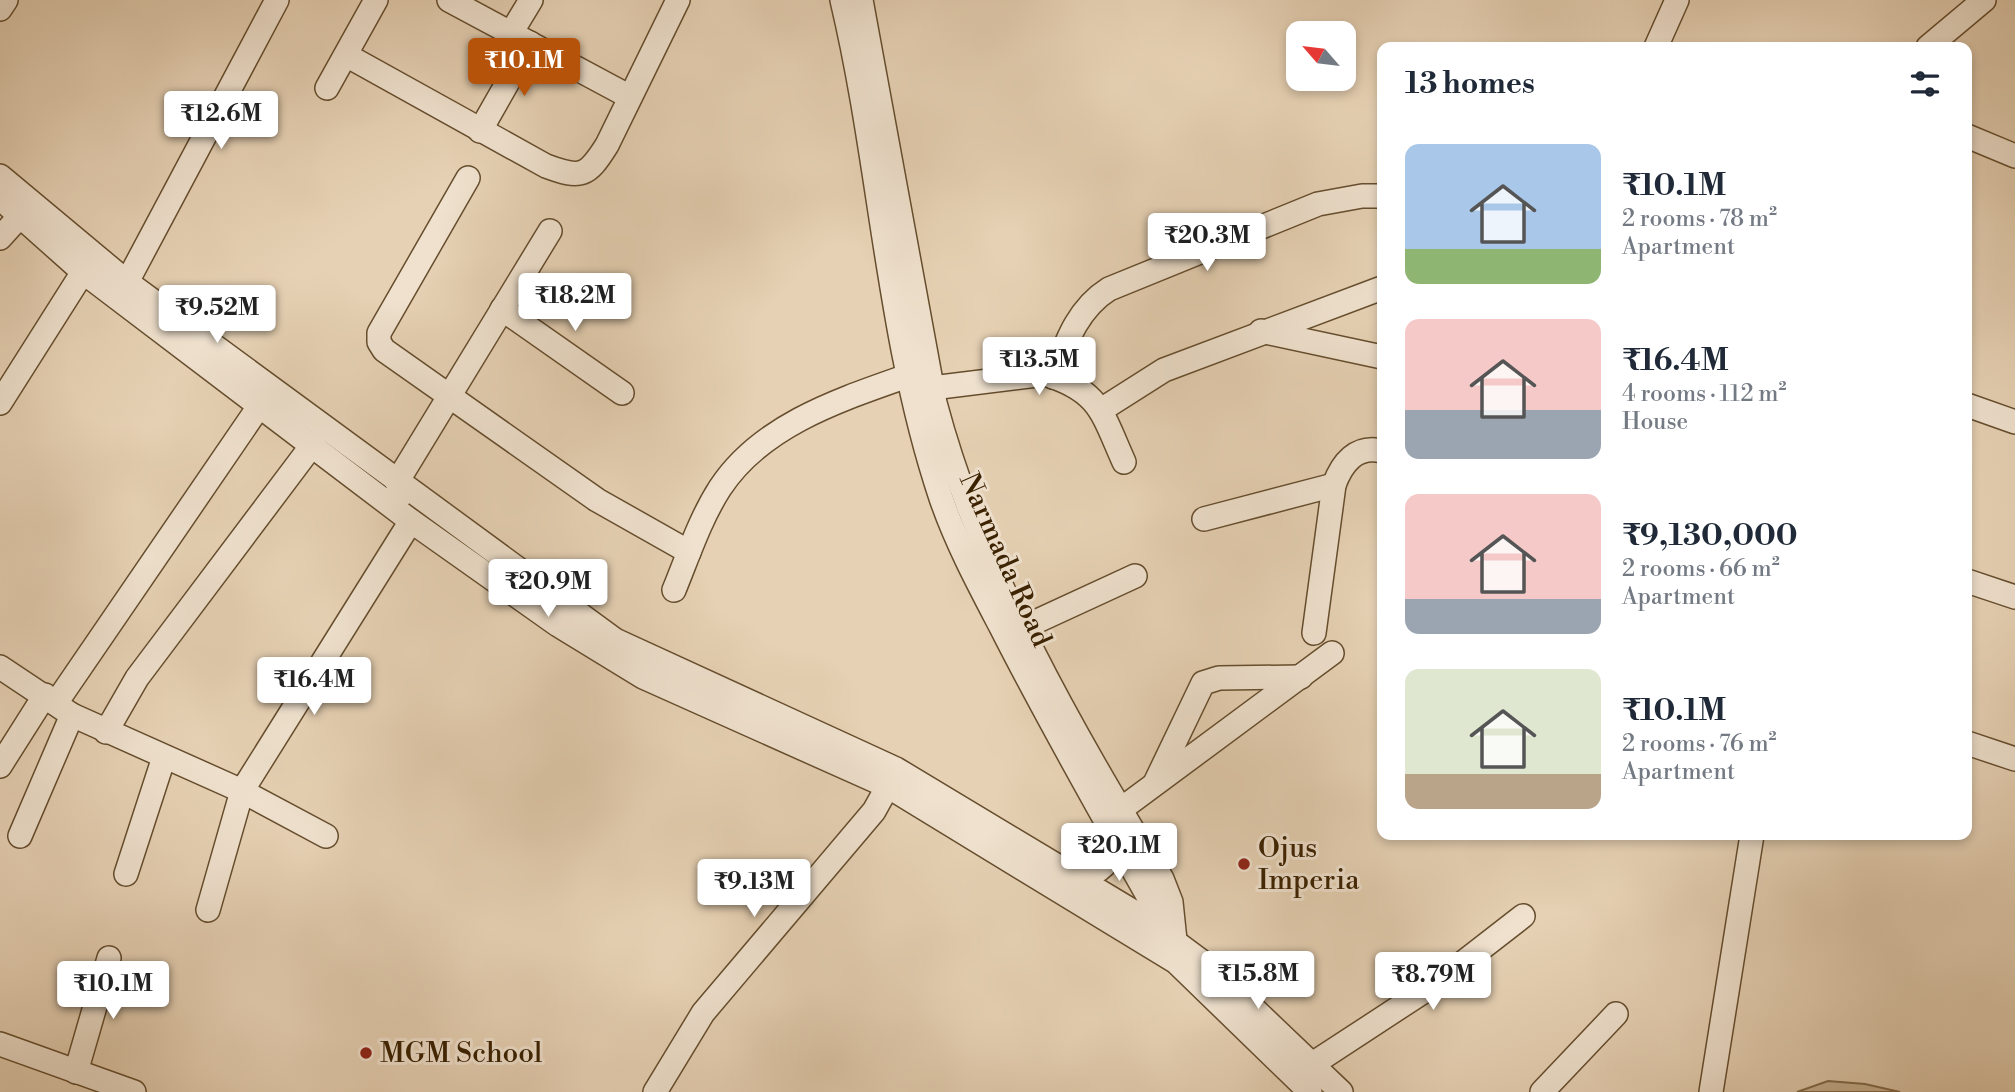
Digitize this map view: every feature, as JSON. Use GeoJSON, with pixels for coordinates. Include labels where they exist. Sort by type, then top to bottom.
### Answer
{"type":"FeatureCollection","features":[{"type":"Feature","properties":{"kind":"street"},"geometry":{"type":"LineString","coordinates":[[0,9],[6,0]]}},
{"type":"Feature","properties":{"kind":"street"},"geometry":{"type":"LineString","coordinates":[[127,282],[277,0]]}},
{"type":"Feature","properties":{"kind":"street"},"geometry":{"type":"LineString","coordinates":[[327,88],[376,0]]}},
{"type":"Feature","properties":{"kind":"street"},"geometry":{"type":"LineString","coordinates":[[449,0],[477,6],[520,38],[630,97]]}},
{"type":"Feature","properties":{"kind":"street"},"geometry":{"type":"LineString","coordinates":[[480,131],[520,38],[531,0]]}},
{"type":"Feature","properties":{"kind":"street"},"geometry":{"type":"LineString","coordinates":[[346,55],[546,166],[570,175],[582,174],[594,166],[607,145],[678,0]]}},
{"type":"Feature","properties":{"kind":"street","name":"Narmada Road"},"geometry":{"type":"LineString","coordinates":[[842,0],[859,71],[910,375],[941,499],[972,572],[1025,676],[1148,897],[1167,946]]}},
{"type":"Feature","properties":{"kind":"street"},"geometry":{"type":"LineString","coordinates":[[861,0],[932,387],[956,476],[1020,629],[1120,810],[1162,879],[1171,902],[1167,946]]}},
{"type":"Feature","properties":{"kind":"street"},"geometry":{"type":"LineString","coordinates":[[1658,42],[1677,0]]}},
{"type":"Feature","properties":{"kind":"street"},"geometry":{"type":"LineString","coordinates":[[1934,42],[1984,0]]}},
{"type":"Feature","properties":{"kind":"street"},"geometry":{"type":"LineString","coordinates":[[1972,138],[2015,156]]}},
{"type":"Feature","properties":{"kind":"street"},"geometry":{"type":"LineString","coordinates":[[0,176],[127,282],[615,640],[893,778],[1080,879],[1167,946],[1310,1092]]}},
{"type":"Feature","properties":{"kind":"street"},"geometry":{"type":"LineString","coordinates":[[468,178],[379,333],[379,342],[384,350],[597,500],[689,552]]}},
{"type":"Feature","properties":{"kind":"street"},"geometry":{"type":"LineString","coordinates":[[1053,377],[1081,314],[1092,299],[1109,289],[1318,204],[1377,196]]}},
{"type":"Feature","properties":{"kind":"street"},"geometry":{"type":"LineString","coordinates":[[0,198],[83,272],[411,520],[558,625],[643,677],[893,778],[1167,946],[1213,970],[1341,1092]]}},
{"type":"Feature","properties":{"kind":"street"},"geometry":{"type":"LineString","coordinates":[[0,238],[20,216]]}},
{"type":"Feature","properties":{"kind":"street"},"geometry":{"type":"LineString","coordinates":[[397,482],[550,231]]}},
{"type":"Feature","properties":{"kind":"street"},"geometry":{"type":"LineString","coordinates":[[0,403],[83,272]]}},
{"type":"Feature","properties":{"kind":"street"},"geometry":{"type":"LineString","coordinates":[[1101,410],[1164,370],[1261,331],[1377,290]]}},
{"type":"Feature","properties":{"kind":"street"},"geometry":{"type":"LineString","coordinates":[[502,309],[622,393]]}},
{"type":"Feature","properties":{"kind":"street"},"geometry":{"type":"LineString","coordinates":[[1261,331],[1377,357]]}},
{"type":"Feature","properties":{"kind":"street"},"geometry":{"type":"LineString","coordinates":[[932,387],[1045,374],[1079,387],[1090,395],[1101,410],[1124,462]]}},
{"type":"Feature","properties":{"kind":"street"},"geometry":{"type":"LineString","coordinates":[[674,590],[720,489],[734,469],[759,446],[842,399],[910,375]]}},
{"type":"Feature","properties":{"kind":"street"},"geometry":{"type":"LineString","coordinates":[[0,766],[57,704],[260,405]]}},
{"type":"Feature","properties":{"kind":"street"},"geometry":{"type":"LineString","coordinates":[[1972,407],[2015,422]]}},
{"type":"Feature","properties":{"kind":"street"},"geometry":{"type":"LineString","coordinates":[[106,732],[137,678],[313,444]]}},
{"type":"Feature","properties":{"kind":"street"},"geometry":{"type":"LineString","coordinates":[[1314,633],[1334,485],[1348,458],[1377,445]]}},
{"type":"Feature","properties":{"kind":"street"},"geometry":{"type":"LineString","coordinates":[[397,482],[411,520]]}},
{"type":"Feature","properties":{"kind":"street"},"geometry":{"type":"LineString","coordinates":[[1204,519],[1334,485]]}},
{"type":"Feature","properties":{"kind":"street"},"geometry":{"type":"LineString","coordinates":[[208,910],[242,791],[411,520]]}},
{"type":"Feature","properties":{"kind":"street"},"geometry":{"type":"LineString","coordinates":[[1020,629],[1135,576]]}},
{"type":"Feature","properties":{"kind":"street"},"geometry":{"type":"LineString","coordinates":[[1972,584],[2015,597]]}},
{"type":"Feature","properties":{"kind":"street"},"geometry":{"type":"LineString","coordinates":[[1120,810],[1332,653]]}},
{"type":"Feature","properties":{"kind":"street"},"geometry":{"type":"LineString","coordinates":[[0,667],[106,732],[242,791],[326,836]]}},
{"type":"Feature","properties":{"kind":"street"},"geometry":{"type":"LineString","coordinates":[[1155,784],[1203,683],[1219,678],[1301,677]]}},
{"type":"Feature","properties":{"kind":"street"},"geometry":{"type":"LineString","coordinates":[[20,836],[57,704]]}},
{"type":"Feature","properties":{"kind":"street"},"geometry":{"type":"LineString","coordinates":[[1972,745],[2015,760]]}},
{"type":"Feature","properties":{"kind":"street"},"geometry":{"type":"LineString","coordinates":[[125,874],[164,757]]}},
{"type":"Feature","properties":{"kind":"street"},"geometry":{"type":"LineString","coordinates":[[655,1092],[703,1013],[874,811],[893,778]]}},
{"type":"Feature","properties":{"kind":"street"},"geometry":{"type":"LineString","coordinates":[[1711,1092],[1751,840]]}},
{"type":"Feature","properties":{"kind":"street"},"geometry":{"type":"LineString","coordinates":[[1080,879],[1096,874],[1105,866],[1118,843]]}},
{"type":"Feature","properties":{"kind":"street"},"geometry":{"type":"LineString","coordinates":[[1311,1065],[1438,982],[1523,916]]}},
{"type":"Feature","properties":{"kind":"street"},"geometry":{"type":"LineString","coordinates":[[82,1080],[109,958]]}},
{"type":"Feature","properties":{"kind":"street"},"geometry":{"type":"LineString","coordinates":[[1542,1092],[1616,1014]]}},
{"type":"Feature","properties":{"kind":"street"},"geometry":{"type":"LineString","coordinates":[[0,1044],[82,1080],[134,1092]]}},
{"type":"Feature","properties":{"kind":"shaded area"},"geometry":{"type":"Polygon","coordinates":[[[1828,1081],[1865,1084],[1900,1092],[1797,1092],[1828,1081]]]}},
{"type":"Feature","properties":{"kind":"place","name":"Ojus Imperia"},"geometry":{"type":"Point","coordinates":[1244,864]}},
{"type":"Feature","properties":{"kind":"place","name":"MGM School"},"geometry":{"type":"Point","coordinates":[366,1053]}}]}
